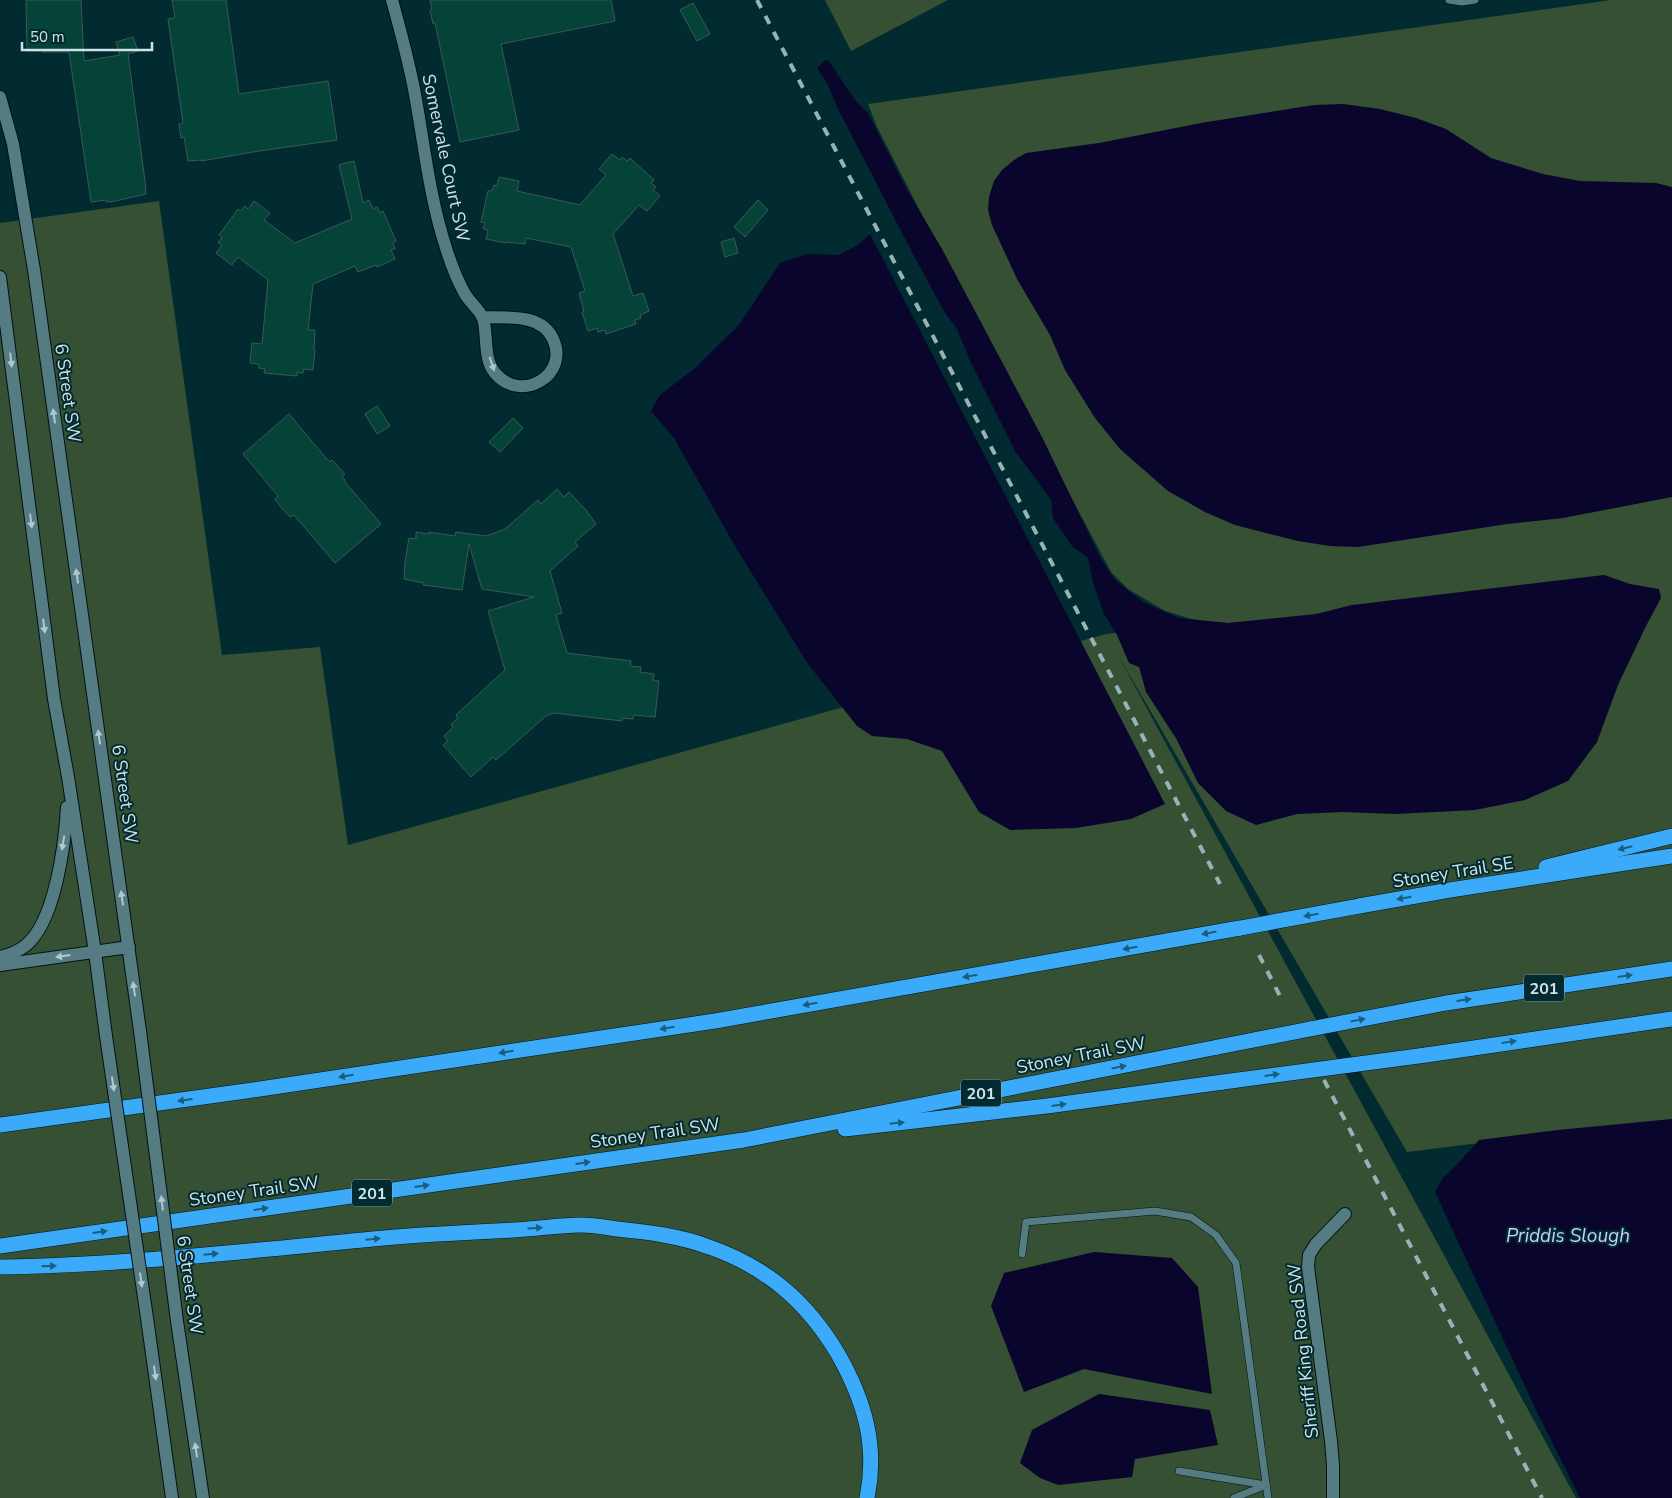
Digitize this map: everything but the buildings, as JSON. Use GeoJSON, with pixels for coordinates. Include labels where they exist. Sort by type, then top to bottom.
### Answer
{"type":"FeatureCollection","features":[{"type":"Feature","properties":{"kind":"highway"},"geometry":{"type":"LineString","coordinates":[[1450,890],[1672,836]]}},
{"type":"Feature","properties":{"kind":"highway","name":"Stoney Trail SE"},"geometry":{"type":"LineString","coordinates":[[0,1125],[246,1092],[715,1021],[1450,890],[1672,856]]}},
{"type":"Feature","properties":{"kind":"highway","name":"Stoney Trail SW"},"geometry":{"type":"LineString","coordinates":[[0,1246],[744,1140],[1416,1008],[1672,969]]}},
{"type":"Feature","properties":{"kind":"highway"},"geometry":{"type":"LineString","coordinates":[[744,1140],[1037,1108],[1672,1019]]}},
{"type":"Feature","properties":{"kind":"highway"},"geometry":{"type":"LineString","coordinates":[[0,1267],[64,1266],[125,1262],[447,1232],[582,1225],[652,1233],[708,1246],[753,1265],[793,1295],[824,1330],[846,1369],[864,1409],[872,1476],[867,1498]]}},
{"type":"Feature","properties":{"kind":"main road","name":"Somervale Court SW"},"geometry":{"type":"LineString","coordinates":[[392,0],[410,72],[440,230],[459,282],[465,294],[482,316],[490,364],[494,372],[510,384],[522,387],[538,383],[546,377],[556,361],[556,349],[550,333],[544,326],[532,320],[482,316]]}},
{"type":"Feature","properties":{"kind":"main road","name":"6 Street SW"},"geometry":{"type":"LineString","coordinates":[[0,96],[13,144],[34,270],[129,947],[177,1321],[203,1498]]}},
{"type":"Feature","properties":{"kind":"main road"},"geometry":{"type":"LineString","coordinates":[[0,277],[53,690],[95,952],[172,1498]]}},
{"type":"Feature","properties":{"kind":"main road"},"geometry":{"type":"LineString","coordinates":[[0,957],[26,946],[38,931],[52,900],[66,827],[68,778]]}},
{"type":"Feature","properties":{"kind":"main road"},"geometry":{"type":"LineString","coordinates":[[0,965],[129,947]]}},
{"type":"Feature","properties":{"kind":"main road","name":"Sheriff King Road SW"},"geometry":{"type":"LineString","coordinates":[[1333,1498],[1331,1441],[1308,1267],[1310,1255],[1316,1244],[1345,1214]]}},
{"type":"Feature","properties":{"kind":"lane"},"geometry":{"type":"LineString","coordinates":[[1449,0],[1462,2],[1475,0]]}},
{"type":"Feature","properties":{"kind":"lane"},"geometry":{"type":"LineString","coordinates":[[1022,1254],[1026,1222],[1155,1210],[1191,1218],[1216,1235],[1236,1263],[1268,1498]]}},
{"type":"Feature","properties":{"kind":"lane"},"geometry":{"type":"LineString","coordinates":[[1179,1471],[1266,1485]]}},
{"type":"Feature","properties":{"kind":"lane"},"geometry":{"type":"LineString","coordinates":[[1234,1498],[1266,1485]]}},
{"type":"Feature","properties":{"kind":"green space"},"geometry":{"type":"Polygon","coordinates":[[[825,0],[948,0],[851,51],[825,0]]]}},
{"type":"Feature","properties":{"kind":"green space"},"geometry":{"type":"Polygon","coordinates":[[[1611,0],[1672,0],[1672,1119],[1407,1152],[1119,657],[1576,1498],[0,1498],[0,223],[159,201],[222,655],[320,647],[348,845],[1106,634],[1198,621],[1165,611],[1128,589],[1111,572],[959,287],[877,127],[868,104],[1611,0]]]}},
{"type":"Feature","properties":{"kind":"water"},"geometry":{"type":"Polygon","coordinates":[[[828,60],[855,100],[868,113],[906,188],[942,249],[1043,439],[1101,559],[1115,580],[1143,602],[1179,618],[1228,623],[1316,614],[1352,605],[1604,575],[1630,584],[1659,589],[1661,598],[1618,685],[1597,742],[1568,781],[1525,800],[1475,810],[1395,814],[1343,812],[1297,814],[1256,825],[1226,811],[1198,783],[1177,740],[1146,692],[1139,667],[1129,663],[1117,635],[1104,614],[1093,583],[1088,558],[1072,546],[1053,518],[1051,500],[1015,451],[971,363],[957,329],[945,313],[915,258],[838,109],[827,83],[817,68],[824,61],[828,60]]]}},
{"type":"Feature","properties":{"kind":"water"},"geometry":{"type":"Polygon","coordinates":[[[1343,104],[1380,109],[1416,118],[1446,129],[1491,158],[1543,174],[1580,181],[1656,183],[1672,187],[1672,497],[1563,518],[1507,524],[1358,547],[1330,546],[1298,541],[1235,525],[1205,512],[1168,491],[1120,449],[1095,418],[1065,370],[1050,335],[1017,279],[992,225],[988,210],[989,197],[994,181],[1002,170],[1026,153],[1099,143],[1201,123],[1314,105],[1343,104]]]}},
{"type":"Feature","properties":{"kind":"water"},"geometry":{"type":"Polygon","coordinates":[[[870,234],[1165,804],[1131,819],[1076,828],[1010,830],[979,812],[942,751],[907,739],[872,736],[857,726],[808,664],[736,548],[674,438],[651,411],[660,395],[695,368],[739,325],[780,263],[807,254],[839,255],[858,245],[870,234]]]}},
{"type":"Feature","properties":{"kind":"water","name":"Priddis Slough"},"geometry":{"type":"Polygon","coordinates":[[[1672,1119],[1672,1498],[1580,1498],[1535,1408],[1435,1192],[1443,1178],[1479,1140],[1672,1119]]]}},
{"type":"Feature","properties":{"kind":"water"},"geometry":{"type":"Polygon","coordinates":[[[1094,1252],[1172,1258],[1198,1287],[1212,1394],[1084,1369],[1024,1392],[991,1306],[1004,1273],[1094,1252]]]}},
{"type":"Feature","properties":{"kind":"water"},"geometry":{"type":"Polygon","coordinates":[[[1099,1394],[1210,1410],[1218,1445],[1135,1459],[1132,1477],[1058,1485],[1040,1478],[1020,1463],[1032,1430],[1099,1394]]]}},
{"type":"Feature","properties":{"kind":"railway"},"geometry":{"type":"LineString","coordinates":[[757,0],[1220,884]]}},
{"type":"Feature","properties":{"kind":"railway"},"geometry":{"type":"LineString","coordinates":[[1259,955],[1280,996]]}},
{"type":"Feature","properties":{"kind":"railway"},"geometry":{"type":"LineString","coordinates":[[1324,1080],[1542,1498]]}}]}
